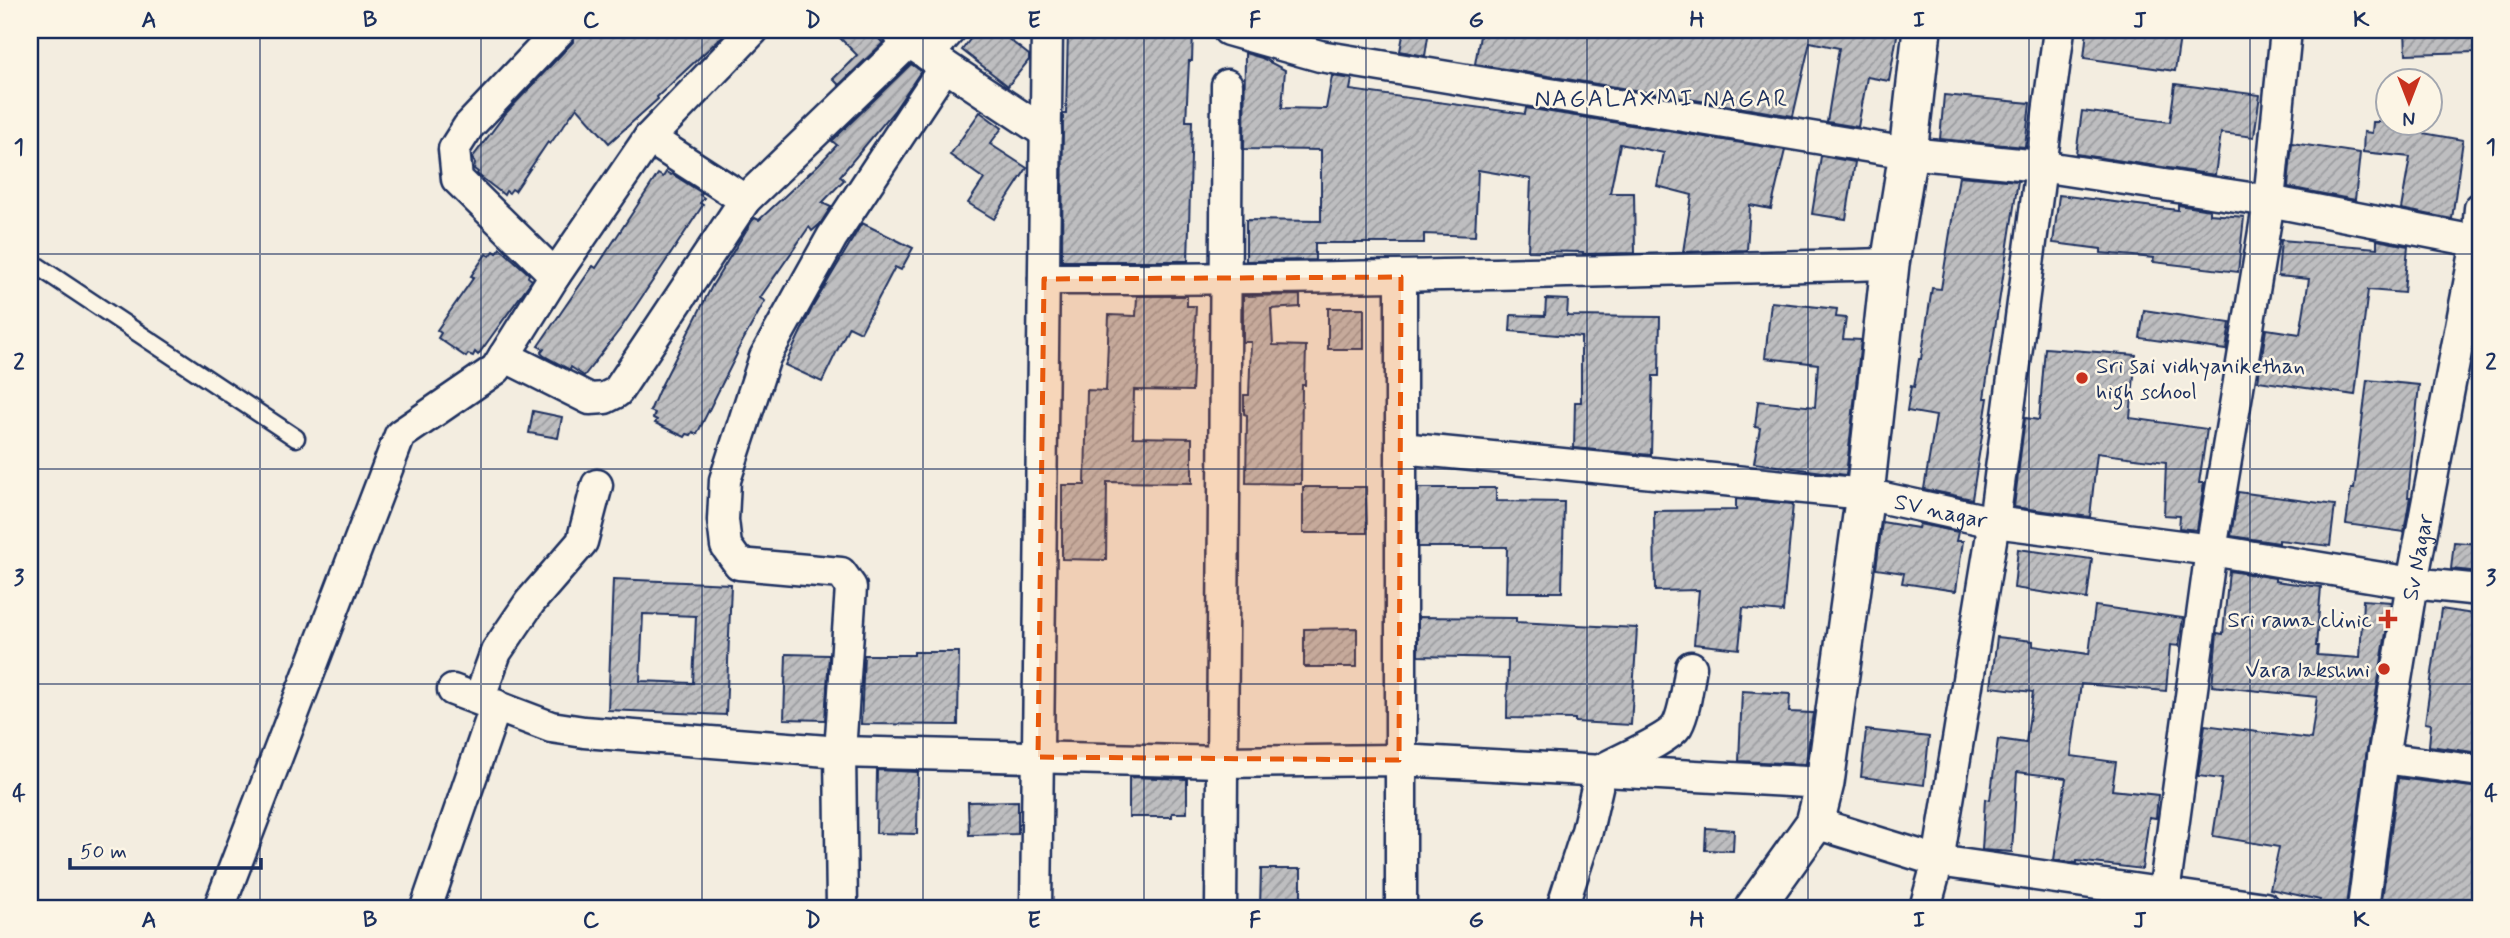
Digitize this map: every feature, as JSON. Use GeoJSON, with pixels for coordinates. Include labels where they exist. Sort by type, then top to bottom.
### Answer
{"type":"FeatureCollection","features":[{"type":"Feature","properties":{"kind":"street"},"geometry":{"type":"LineString","coordinates":[[555,275],[457,179],[454,149],[468,127],[560,30]]}},
{"type":"Feature","properties":{"kind":"street"},"geometry":{"type":"LineString","coordinates":[[219,908],[400,435],[496,369],[555,275],[649,138],[753,30]]}},
{"type":"Feature","properties":{"kind":"street"},"geometry":{"type":"LineString","coordinates":[[504,356],[590,399],[605,398],[617,392],[745,200],[920,48],[950,30]]}},
{"type":"Feature","properties":{"kind":"street"},"geometry":{"type":"LineString","coordinates":[[1036,908],[1047,30]]}},
{"type":"Feature","properties":{"kind":"street"},"geometry":{"type":"LineString","coordinates":[[1228,30],[1320,56],[1908,153],[2040,166],[2269,201],[2479,242]]}},
{"type":"Feature","properties":{"kind":"street"},"geometry":{"type":"LineString","coordinates":[[1755,908],[1815,823],[1825,783],[1865,494],[1889,264],[1908,153],[1922,30]]}},
{"type":"Feature","properties":{"kind":"street"},"geometry":{"type":"LineString","coordinates":[[1925,908],[1938,861],[1994,523],[2059,30]]}},
{"type":"Feature","properties":{"kind":"street"},"geometry":{"type":"LineString","coordinates":[[2163,901],[2211,550],[2269,201],[2286,30]]}},
{"type":"Feature","properties":{"kind":"street"},"geometry":{"type":"LineString","coordinates":[[920,48],[1046,133]]}},
{"type":"Feature","properties":{"kind":"street"},"geometry":{"type":"LineString","coordinates":[[842,908],[840,752],[851,587],[841,573],[738,564],[726,546],[723,520],[725,480],[765,357],[832,237],[920,48]]}},
{"type":"Feature","properties":{"kind":"street"},"geometry":{"type":"LineString","coordinates":[[1221,908],[1227,85]]}},
{"type":"Feature","properties":{"kind":"street"},"geometry":{"type":"LineString","coordinates":[[649,138],[745,200]]}},
{"type":"Feature","properties":{"kind":"street","name":"Sv Nagar"},"geometry":{"type":"LineString","coordinates":[[2363,908],[2383,758],[2412,583],[2479,242],[2480,208]]}},
{"type":"Feature","properties":{"kind":"street"},"geometry":{"type":"LineString","coordinates":[[1044,279],[1401,276],[1889,264]]}},
{"type":"Feature","properties":{"kind":"street"},"geometry":{"type":"LineString","coordinates":[[1401,276],[1401,908]]}},
{"type":"Feature","properties":{"kind":"street","name":"SV nagar"},"geometry":{"type":"LineString","coordinates":[[1401,449],[1865,494],[1994,523],[2211,550],[2412,583],[2480,590]]}},
{"type":"Feature","properties":{"kind":"street"},"geometry":{"type":"LineString","coordinates":[[426,908],[476,698],[496,652],[530,602],[582,542],[597,485]]}},
{"type":"Feature","properties":{"kind":"street"},"geometry":{"type":"LineString","coordinates":[[1562,908],[1587,831],[1601,771],[1626,755],[1655,743],[1676,727],[1692,667]]}},
{"type":"Feature","properties":{"kind":"street"},"geometry":{"type":"LineString","coordinates":[[476,698],[551,727],[584,732],[840,752],[1222,762],[1399,760],[1825,783]]}},
{"type":"Feature","properties":{"kind":"street"},"geometry":{"type":"LineString","coordinates":[[2383,758],[2480,771]]}},
{"type":"Feature","properties":{"kind":"street"},"geometry":{"type":"LineString","coordinates":[[1815,823],[1938,861],[2163,901],[2265,908]]}},
{"type":"Feature","properties":{"kind":"lane"},"geometry":{"type":"LineString","coordinates":[[30,261],[296,438]]}},
{"type":"Feature","properties":{"kind":"highlighted area"},"geometry":{"type":"Polygon","coordinates":[[[1401,277],[1399,760],[1038,757],[1044,279],[1401,277]]]}},
{"type":"Feature","properties":{"kind":"building"},"geometry":{"type":"Polygon","coordinates":[[[577,30],[729,30],[609,143],[577,107],[550,144],[548,142],[515,191],[506,191],[504,195],[477,174],[472,158],[506,113],[573,42],[577,30]]]}},
{"type":"Feature","properties":{"kind":"building"},"geometry":{"type":"Polygon","coordinates":[[[832,30],[870,30],[883,43],[839,85],[833,79],[857,55],[832,30]]]}},
{"type":"Feature","properties":{"kind":"building"},"geometry":{"type":"Polygon","coordinates":[[[977,30],[997,30],[1029,55],[1029,60],[1008,86],[962,50],[977,30]]]}},
{"type":"Feature","properties":{"kind":"building"},"geometry":{"type":"Polygon","coordinates":[[[1068,30],[1193,30],[1186,121],[1192,121],[1188,261],[1062,261],[1063,114],[1066,114],[1068,30]]]}},
{"type":"Feature","properties":{"kind":"building"},"geometry":{"type":"Polygon","coordinates":[[[1404,30],[1429,30],[1425,56],[1400,51],[1404,30]]]}},
{"type":"Feature","properties":{"kind":"building"},"geometry":{"type":"Polygon","coordinates":[[[1481,30],[1898,30],[1889,81],[1867,77],[1858,127],[1827,122],[1839,48],[1810,42],[1793,116],[1475,64],[1481,30]]]}},
{"type":"Feature","properties":{"kind":"building"},"geometry":{"type":"Polygon","coordinates":[[[2087,30],[2181,30],[2175,71],[2084,58],[2087,30]]]}},
{"type":"Feature","properties":{"kind":"building"},"geometry":{"type":"Polygon","coordinates":[[[2405,30],[2476,30],[2477,52],[2406,54],[2405,30]]]}},
{"type":"Feature","properties":{"kind":"building"},"geometry":{"type":"Polygon","coordinates":[[[1245,53],[1285,70],[1282,108],[1326,109],[1332,76],[1352,79],[1350,90],[1525,114],[1526,108],[1785,150],[1771,209],[1750,205],[1747,250],[1683,252],[1692,195],[1657,186],[1664,153],[1620,144],[1610,193],[1634,193],[1635,253],[1528,251],[1531,179],[1478,170],[1475,236],[1424,234],[1424,243],[1315,243],[1315,260],[1246,261],[1246,220],[1321,221],[1321,150],[1244,149],[1245,53]]]}},
{"type":"Feature","properties":{"kind":"building"},"geometry":{"type":"Polygon","coordinates":[[[911,64],[921,71],[894,111],[840,176],[844,180],[822,203],[831,207],[820,224],[812,231],[809,227],[760,298],[765,301],[736,353],[697,434],[693,432],[685,437],[655,423],[655,413],[650,411],[658,392],[712,286],[752,221],[755,218],[759,220],[819,164],[837,145],[832,141],[911,64]]]}},
{"type":"Feature","properties":{"kind":"building"},"geometry":{"type":"Polygon","coordinates":[[[2175,84],[2260,95],[2254,137],[2221,133],[2215,175],[2076,154],[2082,111],[2170,122],[2175,84]]]}},
{"type":"Feature","properties":{"kind":"building"},"geometry":{"type":"Polygon","coordinates":[[[1944,95],[2030,103],[2025,147],[1940,139],[1944,95]]]}},
{"type":"Feature","properties":{"kind":"building"},"geometry":{"type":"Polygon","coordinates":[[[980,112],[1002,128],[990,144],[1027,168],[994,219],[968,203],[984,179],[950,155],[980,112]]]}},
{"type":"Feature","properties":{"kind":"building"},"geometry":{"type":"Polygon","coordinates":[[[2374,122],[2374,136],[2440,136],[2463,140],[2452,219],[2401,209],[2410,157],[2363,152],[2364,132],[2372,133],[2374,122]]]}},
{"type":"Feature","properties":{"kind":"building"},"geometry":{"type":"Polygon","coordinates":[[[2292,143],[2360,153],[2355,200],[2288,187],[2292,143]]]}},
{"type":"Feature","properties":{"kind":"building"},"geometry":{"type":"Polygon","coordinates":[[[1821,156],[1855,162],[1846,219],[1812,214],[1821,156]]]}},
{"type":"Feature","properties":{"kind":"building"},"geometry":{"type":"Polygon","coordinates":[[[666,172],[702,193],[700,195],[704,198],[700,203],[703,205],[672,252],[621,328],[584,376],[571,367],[570,370],[544,356],[541,353],[544,349],[538,346],[593,266],[596,268],[658,174],[663,177],[666,172]]]}},
{"type":"Feature","properties":{"kind":"building"},"geometry":{"type":"Polygon","coordinates":[[[1959,176],[2018,181],[1984,398],[1988,398],[1972,499],[1924,489],[1936,416],[1907,411],[1911,386],[1914,387],[1921,359],[1932,288],[1941,289],[1959,176]]]}},
{"type":"Feature","properties":{"kind":"building"},"geometry":{"type":"Polygon","coordinates":[[[2059,195],[2178,210],[2178,205],[2210,210],[2210,214],[2244,217],[2238,272],[2153,262],[2154,258],[2101,253],[2101,249],[2053,243],[2059,195]]]}},
{"type":"Feature","properties":{"kind":"building"},"geometry":{"type":"Polygon","coordinates":[[[862,223],[913,248],[901,270],[895,267],[861,332],[849,326],[822,382],[785,365],[812,308],[862,223]]]}},
{"type":"Feature","properties":{"kind":"building"},"geometry":{"type":"Polygon","coordinates":[[[2281,240],[2377,248],[2377,240],[2408,246],[2404,293],[2368,290],[2355,395],[2258,381],[2266,329],[2300,334],[2309,279],[2278,276],[2281,240]]]}},
{"type":"Feature","properties":{"kind":"building"},"geometry":{"type":"Polygon","coordinates":[[[500,248],[529,274],[528,277],[532,280],[478,355],[475,352],[473,356],[468,354],[466,357],[438,338],[441,333],[437,330],[474,277],[471,276],[486,254],[490,256],[494,251],[497,253],[500,248]]]}},
{"type":"Feature","properties":{"kind":"building"},"geometry":{"type":"Polygon","coordinates":[[[1300,295],[1300,307],[1271,309],[1273,345],[1306,346],[1305,385],[1302,385],[1301,484],[1246,483],[1247,415],[1244,414],[1244,395],[1249,395],[1251,342],[1243,342],[1243,296],[1300,295]]]}},
{"type":"Feature","properties":{"kind":"building"},"geometry":{"type":"Polygon","coordinates":[[[1137,296],[1187,296],[1187,306],[1196,306],[1192,391],[1134,390],[1133,437],[1192,438],[1192,483],[1107,482],[1106,560],[1062,559],[1062,485],[1085,485],[1087,390],[1106,391],[1109,315],[1136,316],[1137,296]]]}},
{"type":"Feature","properties":{"kind":"building"},"geometry":{"type":"Polygon","coordinates":[[[1546,299],[1568,300],[1567,316],[1660,317],[1659,376],[1653,376],[1651,455],[1574,448],[1575,402],[1581,402],[1581,337],[1510,331],[1511,315],[1545,316],[1546,299]]]}},
{"type":"Feature","properties":{"kind":"building"},"geometry":{"type":"Polygon","coordinates":[[[1771,302],[1837,309],[1836,317],[1846,318],[1843,339],[1861,340],[1846,475],[1754,463],[1760,428],[1755,427],[1758,401],[1815,407],[1818,364],[1765,358],[1771,302]]]}},
{"type":"Feature","properties":{"kind":"building"},"geometry":{"type":"Polygon","coordinates":[[[1328,308],[1364,308],[1364,349],[1328,349],[1328,308]]]}},
{"type":"Feature","properties":{"kind":"building"},"geometry":{"type":"Polygon","coordinates":[[[2144,310],[2230,323],[2226,350],[2140,338],[2144,310]]]}},
{"type":"Feature","properties":{"kind":"building"},"geometry":{"type":"Polygon","coordinates":[[[2045,348],[2136,355],[2130,418],[2207,429],[2199,483],[2204,483],[2197,530],[2179,528],[2180,516],[2164,515],[2166,462],[2097,453],[2090,517],[2014,507],[2025,418],[2039,420],[2045,348]]]}},
{"type":"Feature","properties":{"kind":"building"},"geometry":{"type":"Polygon","coordinates":[[[2367,380],[2419,385],[2410,497],[2404,532],[2346,524],[2351,489],[2354,489],[2367,380]]]}},
{"type":"Feature","properties":{"kind":"building"},"geometry":{"type":"Polygon","coordinates":[[[533,411],[562,417],[558,438],[529,433],[533,411]]]}},
{"type":"Feature","properties":{"kind":"building"},"geometry":{"type":"Polygon","coordinates":[[[1303,487],[1366,487],[1367,533],[1303,533],[1303,487]]]}},
{"type":"Feature","properties":{"kind":"building"},"geometry":{"type":"Polygon","coordinates":[[[1418,488],[1496,488],[1496,501],[1564,502],[1562,592],[1506,592],[1507,547],[1418,547],[1418,488]]]}},
{"type":"Feature","properties":{"kind":"building"},"geometry":{"type":"Polygon","coordinates":[[[2238,492],[2335,505],[2330,546],[2279,540],[2279,543],[2231,536],[2238,492]]]}},
{"type":"Feature","properties":{"kind":"building"},"geometry":{"type":"Polygon","coordinates":[[[1736,499],[1793,504],[1783,612],[1743,608],[1739,649],[1694,644],[1699,590],[1655,591],[1654,511],[1736,510],[1736,499]]]}},
{"type":"Feature","properties":{"kind":"building"},"geometry":{"type":"Polygon","coordinates":[[[1882,522],[1918,528],[1919,524],[1958,532],[1956,541],[1963,541],[1956,591],[1902,583],[1904,573],[1876,569],[1882,522]]]}},
{"type":"Feature","properties":{"kind":"building"},"geometry":{"type":"Polygon","coordinates":[[[2454,542],[2480,544],[2480,572],[2451,569],[2454,542]]]}},
{"type":"Feature","properties":{"kind":"building"},"geometry":{"type":"Polygon","coordinates":[[[2018,549],[2092,559],[2087,599],[2014,588],[2018,549]]]}},
{"type":"Feature","properties":{"kind":"building"},"geometry":{"type":"Polygon","coordinates":[[[2229,571],[2321,587],[2317,655],[2360,658],[2363,600],[2391,602],[2366,756],[2346,906],[2319,903],[2320,900],[2270,889],[2279,847],[2213,836],[2222,779],[2198,776],[2205,725],[2311,739],[2317,697],[2212,686],[2217,633],[2223,634],[2229,571]]]}},
{"type":"Feature","properties":{"kind":"building"},"geometry":{"type":"Polygon","coordinates":[[[613,579],[731,584],[726,715],[608,710],[613,579]],[[643,614],[640,681],[693,683],[696,616],[643,614]]]}},
{"type":"Feature","properties":{"kind":"building"},"geometry":{"type":"Polygon","coordinates":[[[2095,606],[2183,618],[2179,646],[2170,645],[2166,691],[2081,684],[2071,756],[2116,762],[2112,790],[2158,795],[2156,818],[2149,817],[2142,869],[2054,860],[2066,778],[2017,772],[2012,852],[1982,850],[1985,799],[1990,800],[1998,739],[2026,743],[2033,692],[1991,687],[1997,637],[2033,641],[2033,646],[2089,654],[2095,606]]]}},
{"type":"Feature","properties":{"kind":"building"},"geometry":{"type":"Polygon","coordinates":[[[2441,609],[2480,615],[2480,753],[2429,746],[2431,724],[2425,723],[2441,609]]]}},
{"type":"Feature","properties":{"kind":"building"},"geometry":{"type":"Polygon","coordinates":[[[1418,617],[1516,618],[1516,622],[1637,628],[1631,725],[1575,722],[1575,719],[1507,718],[1508,658],[1418,656],[1418,617]]]}},
{"type":"Feature","properties":{"kind":"building"},"geometry":{"type":"Polygon","coordinates":[[[1357,628],[1357,667],[1304,667],[1304,629],[1357,628]]]}},
{"type":"Feature","properties":{"kind":"building"},"geometry":{"type":"Polygon","coordinates":[[[914,652],[959,652],[958,725],[861,724],[864,655],[914,655],[914,652]]]}},
{"type":"Feature","properties":{"kind":"building"},"geometry":{"type":"Polygon","coordinates":[[[786,654],[829,655],[825,720],[784,719],[786,654]]]}},
{"type":"Feature","properties":{"kind":"building"},"geometry":{"type":"Polygon","coordinates":[[[1742,691],[1790,694],[1789,712],[1813,713],[1806,764],[1739,761],[1742,691]]]}},
{"type":"Feature","properties":{"kind":"building"},"geometry":{"type":"Polygon","coordinates":[[[1866,730],[1929,737],[1924,785],[1861,777],[1866,730]]]}},
{"type":"Feature","properties":{"kind":"building"},"geometry":{"type":"Polygon","coordinates":[[[877,770],[918,772],[917,834],[876,833],[877,770]]]}},
{"type":"Feature","properties":{"kind":"building"},"geometry":{"type":"Polygon","coordinates":[[[1129,777],[1187,779],[1187,813],[1172,813],[1172,817],[1129,817],[1129,777]]]}},
{"type":"Feature","properties":{"kind":"building"},"geometry":{"type":"Polygon","coordinates":[[[2398,778],[2480,788],[2480,828],[2475,860],[2480,861],[2480,908],[2381,908],[2398,778]]]}},
{"type":"Feature","properties":{"kind":"building"},"geometry":{"type":"Polygon","coordinates":[[[1018,801],[1018,834],[969,835],[968,802],[1018,801]]]}},
{"type":"Feature","properties":{"kind":"building"},"geometry":{"type":"Polygon","coordinates":[[[1706,828],[1734,830],[1733,851],[1705,850],[1706,828]]]}},
{"type":"Feature","properties":{"kind":"building"},"geometry":{"type":"Polygon","coordinates":[[[1261,869],[1301,869],[1301,908],[1260,908],[1261,869]]]}},
{"type":"Feature","properties":{"kind":"place","name":"Sri sai vidhyanikethan high school"},"geometry":{"type":"Point","coordinates":[2082,378]}},
{"type":"Feature","properties":{"kind":"place","name":"Sri rama clinic"},"geometry":{"type":"Point","coordinates":[2388,619]}},
{"type":"Feature","properties":{"kind":"place","name":"Vara lakshmi"},"geometry":{"type":"Point","coordinates":[2384,669]}},
{"type":"Feature","properties":{"kind":"district","name":"NAGALAXMI NAGAR"},"geometry":{"type":"Point","coordinates":[1662,98]}}]}
